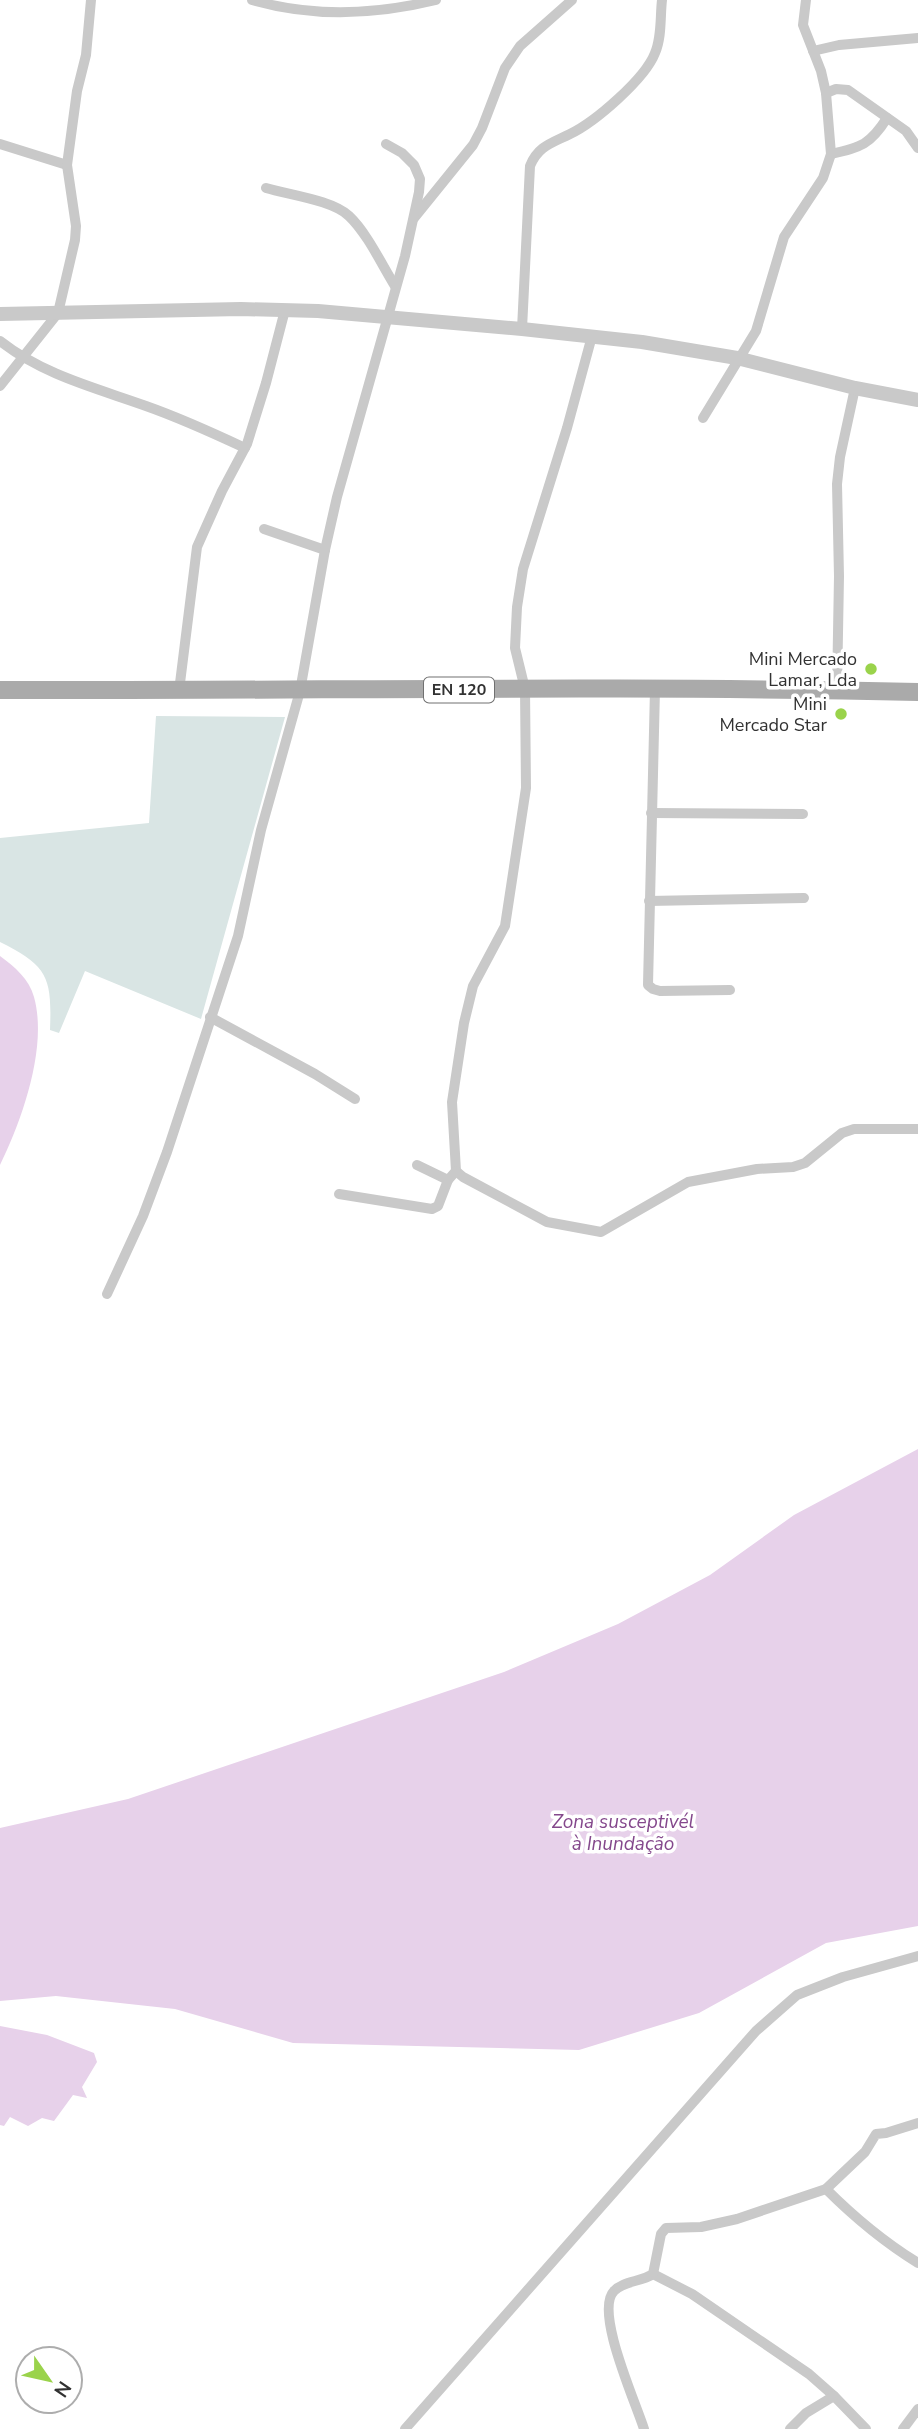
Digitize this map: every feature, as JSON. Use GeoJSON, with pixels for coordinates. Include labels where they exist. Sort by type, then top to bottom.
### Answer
{"type":"FeatureCollection","features":[{"type":"Feature","properties":{"kind":"main road","name":"EN 120"},"geometry":{"type":"LineString","coordinates":[[0,690],[655,689],[918,692]]}},
{"type":"Feature","properties":{"kind":"street"},"geometry":{"type":"LineString","coordinates":[[0,386],[58,313],[75,240],[76,226],[67,165],[77,90],[86,55],[91,0]]}},
{"type":"Feature","properties":{"kind":"street"},"geometry":{"type":"LineString","coordinates":[[252,0],[291,10],[324,13],[384,10],[436,0]]}},
{"type":"Feature","properties":{"kind":"street"},"geometry":{"type":"LineString","coordinates":[[411,220],[472,145],[482,128],[505,68],[520,46],[572,0]]}},
{"type":"Feature","properties":{"kind":"street"},"geometry":{"type":"LineString","coordinates":[[522,329],[530,166],[534,155],[545,145],[589,123],[621,96],[646,69],[658,46],[662,0]]}},
{"type":"Feature","properties":{"kind":"street"},"geometry":{"type":"LineString","coordinates":[[703,418],[759,323],[784,237],[823,178],[831,154],[826,93],[803,25],[806,0]]}},
{"type":"Feature","properties":{"kind":"street"},"geometry":{"type":"LineString","coordinates":[[813,51],[839,45],[918,38]]}},
{"type":"Feature","properties":{"kind":"street"},"geometry":{"type":"LineString","coordinates":[[826,93],[836,89],[848,90],[906,131],[918,148]]}},
{"type":"Feature","properties":{"kind":"street"},"geometry":{"type":"LineString","coordinates":[[831,154],[868,143],[876,136],[887,118]]}},
{"type":"Feature","properties":{"kind":"street"},"geometry":{"type":"LineString","coordinates":[[906,131],[918,125]]}},
{"type":"Feature","properties":{"kind":"street"},"geometry":{"type":"LineString","coordinates":[[0,144],[67,165]]}},
{"type":"Feature","properties":{"kind":"street"},"geometry":{"type":"LineString","coordinates":[[107,1294],[153,1190],[237,936],[261,830],[300,691],[325,550],[341,483],[405,256],[420,179],[414,165],[402,153],[386,144]]}},
{"type":"Feature","properties":{"kind":"street"},"geometry":{"type":"LineString","coordinates":[[266,188],[332,206],[349,215],[395,286]]}},
{"type":"Feature","properties":{"kind":"street"},"geometry":{"type":"LineString","coordinates":[[179,691],[197,547],[222,491],[246,448],[285,310]]}},
{"type":"Feature","properties":{"kind":"street"},"geometry":{"type":"LineString","coordinates":[[0,314],[285,310],[522,329],[642,342],[737,358],[855,388],[918,400]]}},
{"type":"Feature","properties":{"kind":"street"},"geometry":{"type":"LineString","coordinates":[[592,336],[567,428],[523,569],[515,642],[525,689],[526,781],[511,892],[502,935],[473,986],[464,1023],[452,1091],[456,1171],[547,1222],[601,1232],[688,1182],[757,1169],[793,1167],[805,1163],[842,1133],[854,1129],[918,1129]]}},
{"type":"Feature","properties":{"kind":"street"},"geometry":{"type":"LineString","coordinates":[[0,341],[23,359],[246,448]]}},
{"type":"Feature","properties":{"kind":"street"},"geometry":{"type":"LineString","coordinates":[[836,690],[839,576],[837,484],[839,457],[855,388]]}},
{"type":"Feature","properties":{"kind":"street"},"geometry":{"type":"LineString","coordinates":[[264,529],[325,550]]}},
{"type":"Feature","properties":{"kind":"street"},"geometry":{"type":"LineString","coordinates":[[655,689],[648,985],[660,991],[730,990]]}},
{"type":"Feature","properties":{"kind":"street"},"geometry":{"type":"LineString","coordinates":[[651,813],[803,814]]}},
{"type":"Feature","properties":{"kind":"street"},"geometry":{"type":"LineString","coordinates":[[649,901],[804,898]]}},
{"type":"Feature","properties":{"kind":"street"},"geometry":{"type":"LineString","coordinates":[[210,1017],[355,1099]]}},
{"type":"Feature","properties":{"kind":"street"},"geometry":{"type":"LineString","coordinates":[[417,1165],[448,1180]]}},
{"type":"Feature","properties":{"kind":"street"},"geometry":{"type":"LineString","coordinates":[[340,1194],[432,1209],[438,1206],[448,1180],[456,1171]]}},
{"type":"Feature","properties":{"kind":"street"},"geometry":{"type":"LineString","coordinates":[[405,2429],[756,2031],[797,1995],[843,1977],[918,1956]]}},
{"type":"Feature","properties":{"kind":"street"},"geometry":{"type":"LineString","coordinates":[[644,2429],[622,2370],[607,2315],[610,2297],[616,2288],[653,2274],[661,2234],[666,2228],[701,2227],[737,2219],[827,2189],[865,2152],[876,2134],[918,2123]]}},
{"type":"Feature","properties":{"kind":"street"},"geometry":{"type":"LineString","coordinates":[[827,2189],[884,2242],[918,2263]]}},
{"type":"Feature","properties":{"kind":"street"},"geometry":{"type":"LineString","coordinates":[[653,2274],[692,2294],[809,2374],[866,2429]]}},
{"type":"Feature","properties":{"kind":"street"},"geometry":{"type":"LineString","coordinates":[[790,2429],[806,2413],[834,2396]]}},
{"type":"Feature","properties":{"kind":"street"},"geometry":{"type":"LineString","coordinates":[[903,2429],[914,2419]]}},
{"type":"Feature","properties":{"kind":"shaded area"},"geometry":{"type":"Polygon","coordinates":[[[156,716],[285,717],[201,1019],[85,971],[59,1033],[50,1030],[50,997],[44,975],[28,958],[0,942],[0,838],[149,823],[156,716]]]}},
{"type":"Feature","properties":{"kind":"water"},"geometry":{"type":"Polygon","coordinates":[[[0,956],[21,974],[32,991],[38,1038],[24,1105],[0,1165],[0,956]]]}},
{"type":"Feature","properties":{"kind":"water","name":"Zona susceptivél à Inundação"},"geometry":{"type":"Polygon","coordinates":[[[918,1449],[918,1926],[826,1943],[699,2013],[579,2050],[293,2043],[175,2009],[56,1996],[0,2001],[0,1828],[128,1799],[504,1672],[618,1624],[710,1575],[794,1515],[918,1449]]]}},
{"type":"Feature","properties":{"kind":"water"},"geometry":{"type":"Polygon","coordinates":[[[0,2026],[47,2035],[94,2053],[97,2062],[82,2087],[87,2098],[73,2095],[54,2121],[42,2118],[28,2126],[10,2117],[4,2126],[0,2125],[0,2026]]]}},
{"type":"Feature","properties":{"kind":"place","name":"Mini Mercado Lamar, Lda"},"geometry":{"type":"Point","coordinates":[871,669]}},
{"type":"Feature","properties":{"kind":"place","name":"Mini Mercado Star"},"geometry":{"type":"Point","coordinates":[841,714]}}]}
